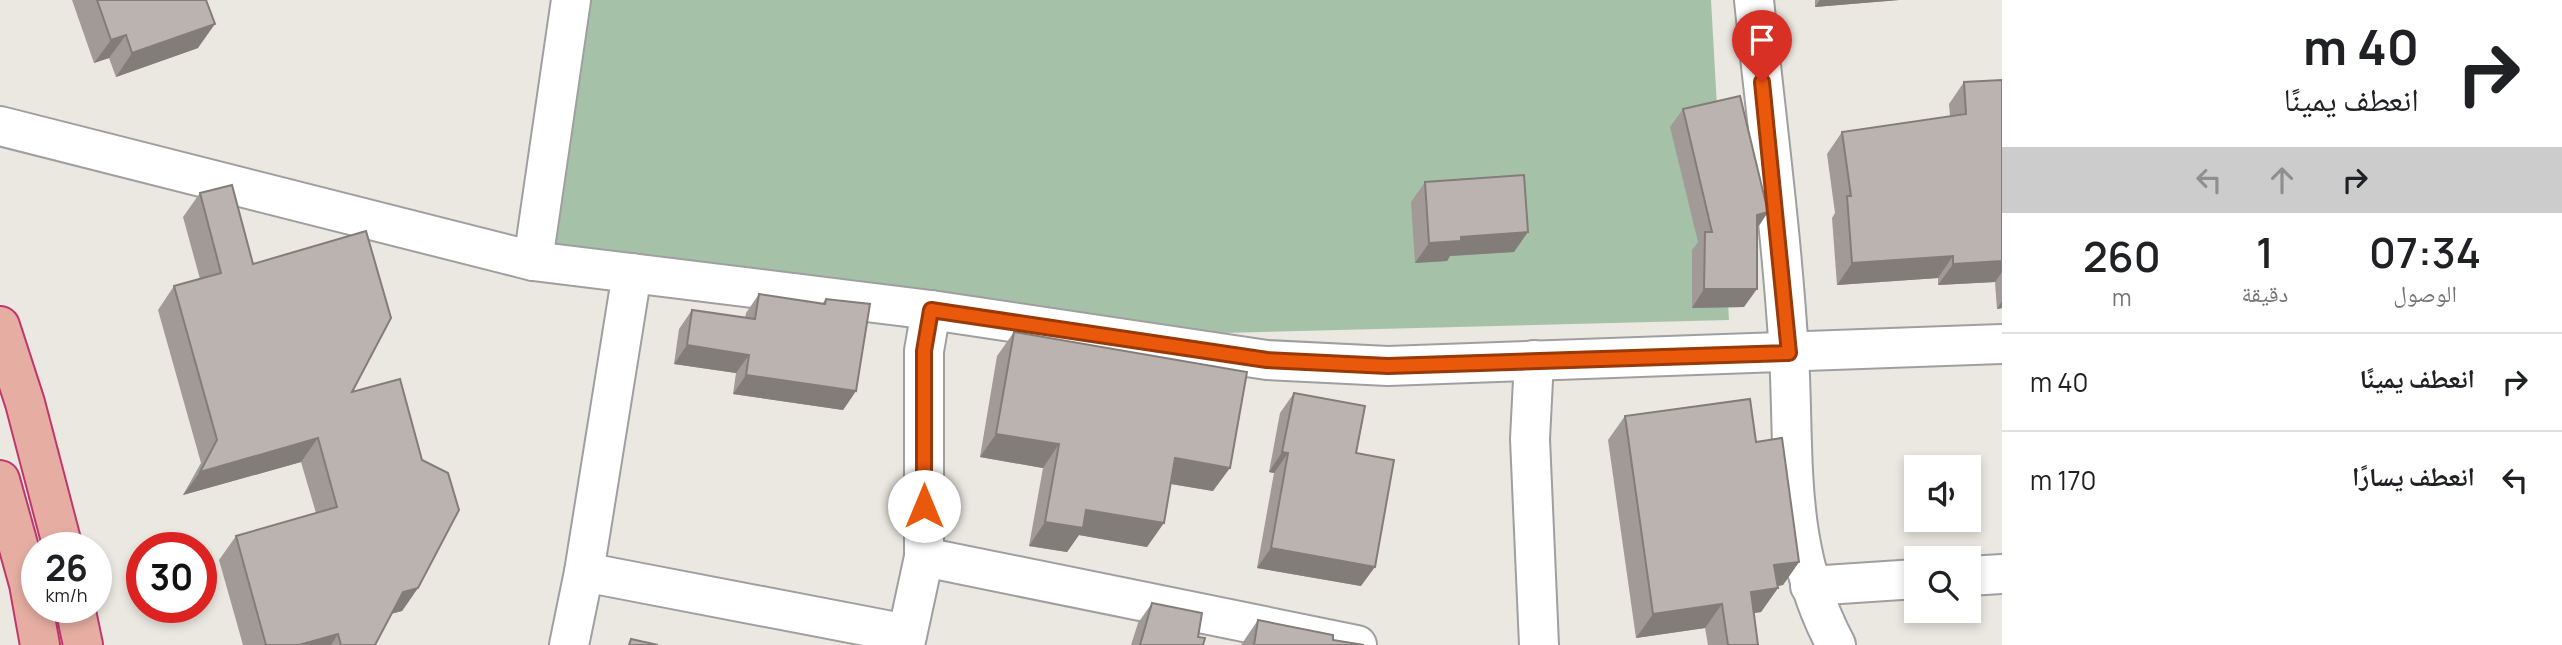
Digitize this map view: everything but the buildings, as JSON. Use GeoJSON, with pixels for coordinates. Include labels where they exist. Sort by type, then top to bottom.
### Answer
{"type":"FeatureCollection","features":[{"type":"Feature","properties":{"kind":"highway"},"geometry":{"type":"LineString","coordinates":[[0,326],[25,403],[59,532]]}},
{"type":"Feature","properties":{"kind":"highway"},"geometry":{"type":"LineString","coordinates":[[0,480],[29,584],[40,645]]}},
{"type":"Feature","properties":{"kind":"highway"},"geometry":{"type":"LineString","coordinates":[[78,623],[83,645]]}},
{"type":"Feature","properties":{"kind":"street"},"geometry":{"type":"LineString","coordinates":[[533,261],[571,0]]}},
{"type":"Feature","properties":{"kind":"street"},"geometry":{"type":"LineString","coordinates":[[1755,0],[1789,353],[1794,519],[1810,586],[1836,645]]}},
{"type":"Feature","properties":{"kind":"street"},"geometry":{"type":"LineString","coordinates":[[0,126],[533,261],[931,310],[1267,360],[1388,366],[2002,344]]}},
{"type":"Feature","properties":{"kind":"street"},"geometry":{"type":"LineString","coordinates":[[569,645],[584,572],[632,273]]}},
{"type":"Feature","properties":{"kind":"street"},"geometry":{"type":"LineString","coordinates":[[584,572],[906,639],[924,557],[924,351],[931,310]]}},
{"type":"Feature","properties":{"kind":"street"},"geometry":{"type":"LineString","coordinates":[[1534,360],[1530,439],[1539,645]]}},
{"type":"Feature","properties":{"kind":"street"},"geometry":{"type":"LineString","coordinates":[[924,557],[1357,645]]}},
{"type":"Feature","properties":{"kind":"street"},"geometry":{"type":"LineString","coordinates":[[1981,575],[2002,574]]}},
{"type":"Feature","properties":{"kind":"street"},"geometry":{"type":"LineString","coordinates":[[1810,586],[1904,580]]}},
{"type":"Feature","properties":{"kind":"green space"},"geometry":{"type":"Polygon","coordinates":[[[589,0],[1711,0],[1729,320],[1222,333],[552,245],[589,0]]]}},
{"type":"Feature","properties":{"kind":"route"},"geometry":{"type":"LineString","coordinates":[[924,506],[924,351],[931,310],[1267,360],[1388,366],[1789,353],[1762,82]]}}]}
